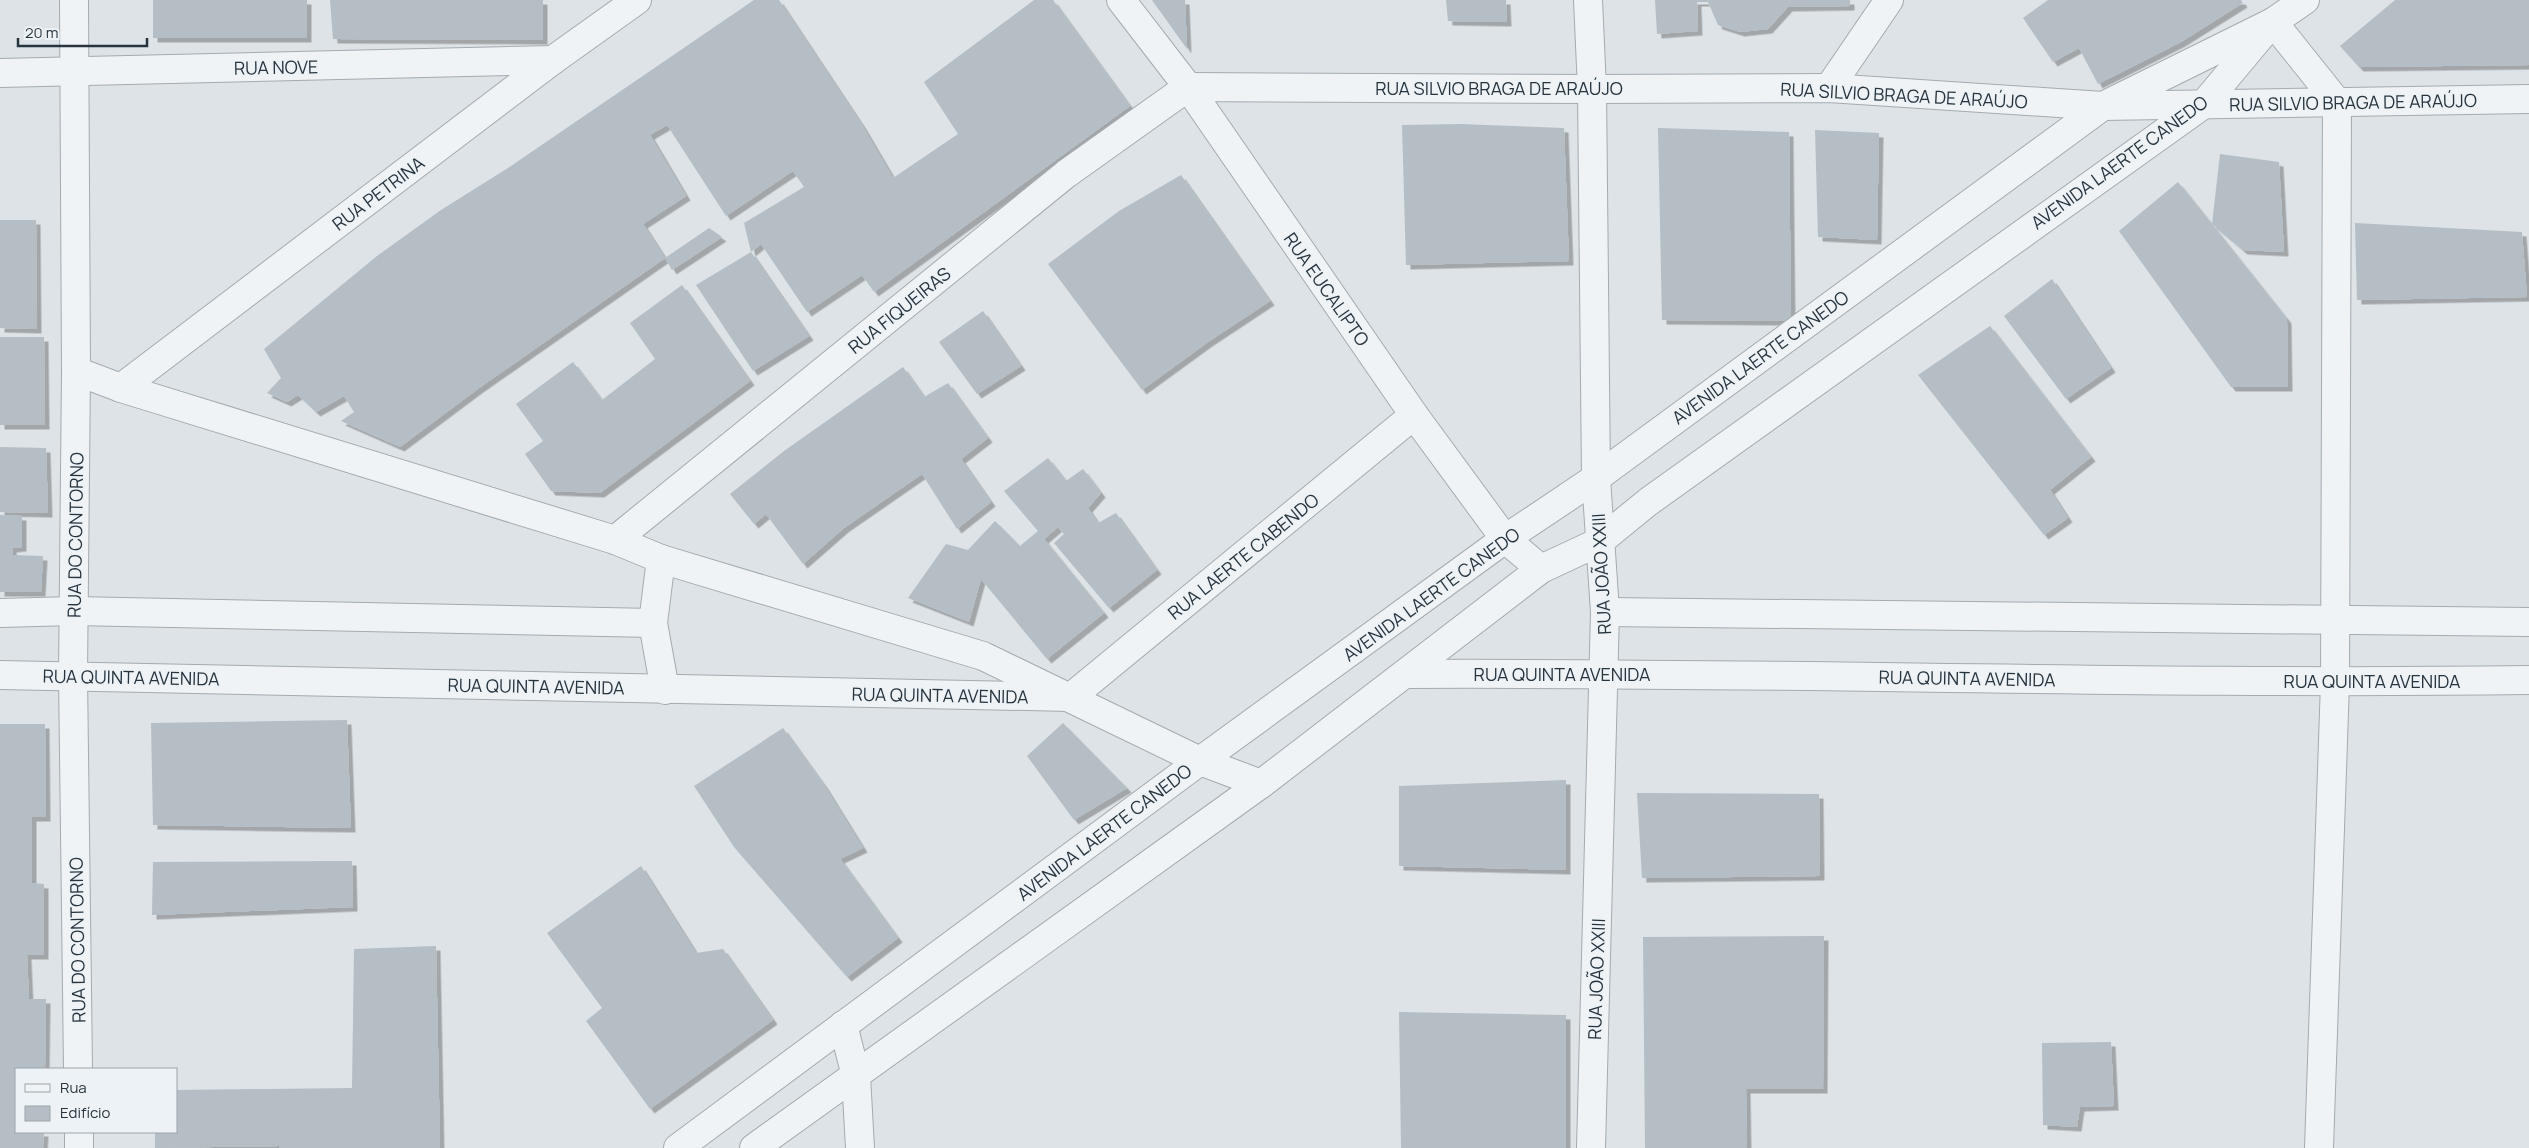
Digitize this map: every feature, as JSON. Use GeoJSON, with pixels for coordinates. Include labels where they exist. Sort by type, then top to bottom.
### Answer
{"type":"FeatureCollection","features":[{"type":"Feature","properties":{"kind":"street","name":"RUA DO CONTORNO"},"geometry":{"type":"LineString","coordinates":[[74,0],[76,371],[73,675],[78,1068]]}},
{"type":"Feature","properties":{"kind":"street","name":"RUA PETRINA"},"geometry":{"type":"LineString","coordinates":[[121,388],[553,60],[637,0]]}},
{"type":"Feature","properties":{"kind":"street","name":"RUA EUCALIPTO"},"geometry":{"type":"LineString","coordinates":[[1121,0],[1188,87],[1414,415],[1505,539],[1541,569]]}},
{"type":"Feature","properties":{"kind":"street","name":"RUA JOÃO XXIII"},"geometry":{"type":"LineString","coordinates":[[1588,0],[1592,89],[1596,478],[1605,612],[1605,673],[1591,1148]]}},
{"type":"Feature","properties":{"kind":"street"},"geometry":{"type":"LineString","coordinates":[[1829,88],[1889,0]]}},
{"type":"Feature","properties":{"kind":"street"},"geometry":{"type":"LineString","coordinates":[[2305,0],[2273,22],[2337,102],[2335,683],[2319,1148]]}},
{"type":"Feature","properties":{"kind":"street","name":"AVENIDA LAERTE CANEDO"},"geometry":{"type":"LineString","coordinates":[[754,1148],[1261,784],[1541,569],[1599,542],[1648,502],[2204,104],[2273,22]]}},
{"type":"Feature","properties":{"kind":"street","name":"AVENIDA LAERTE CANEDO"},"geometry":{"type":"LineString","coordinates":[[678,1148],[1200,761],[1505,539],[1596,478],[2103,106],[2273,22]]}},
{"type":"Feature","properties":{"kind":"street","name":"RUA NOVE"},"geometry":{"type":"LineString","coordinates":[[0,73],[553,60]]}},
{"type":"Feature","properties":{"kind":"street","name":"RUA SILVIO BRAGA DE ARAÚJO"},"geometry":{"type":"LineString","coordinates":[[1188,87],[1829,88],[2103,106],[2529,99]]}},
{"type":"Feature","properties":{"kind":"street","name":"RUA FIQUEIRAS"},"geometry":{"type":"LineString","coordinates":[[616,540],[1066,174],[1188,87]]}},
{"type":"Feature","properties":{"kind":"street"},"geometry":{"type":"LineString","coordinates":[[76,371],[121,388],[616,540],[661,559],[984,656],[1200,761],[1261,784]]}},
{"type":"Feature","properties":{"kind":"street","name":"RUA LAERTE CABENDO"},"geometry":{"type":"LineString","coordinates":[[1071,697],[1414,415]]}},
{"type":"Feature","properties":{"kind":"street"},"geometry":{"type":"LineString","coordinates":[[661,559],[653,623],[665,690]]}},
{"type":"Feature","properties":{"kind":"street"},"geometry":{"type":"LineString","coordinates":[[0,612],[74,611],[653,623]]}},
{"type":"Feature","properties":{"kind":"street"},"geometry":{"type":"LineString","coordinates":[[1605,612],[2529,622]]}},
{"type":"Feature","properties":{"kind":"street","name":"RUA QUINTA AVENIDA"},"geometry":{"type":"LineString","coordinates":[[1405,674],[1605,673],[2335,683],[2529,680]]}},
{"type":"Feature","properties":{"kind":"street","name":"RUA QUINTA AVENIDA"},"geometry":{"type":"LineString","coordinates":[[0,675],[1071,697]]}},
{"type":"Feature","properties":{"kind":"street"},"geometry":{"type":"LineString","coordinates":[[843,1025],[856,1076],[860,1148]]}},
{"type":"Feature","properties":{"kind":"street"},"geometry":{"type":"LineString","coordinates":[[79,1133],[79,1148]]}},
{"type":"Feature","properties":{"kind":"building"},"geometry":{"type":"Polygon","coordinates":[[[153,0],[307,0],[307,38],[153,38],[153,0]]]}},
{"type":"Feature","properties":{"kind":"building"},"geometry":{"type":"Polygon","coordinates":[[[330,0],[543,0],[543,40],[333,39],[330,0]]]}},
{"type":"Feature","properties":{"kind":"building"},"geometry":{"type":"Polygon","coordinates":[[[754,0],[779,0],[862,125],[893,178],[958,134],[924,82],[1034,0],[1053,0],[1130,106],[874,292],[862,275],[807,312],[761,244],[751,252],[744,223],[804,187],[793,171],[726,216],[667,125],[650,135],[686,196],[643,224],[665,258],[479,388],[400,447],[341,421],[354,412],[344,396],[316,412],[298,395],[287,402],[267,393],[281,378],[264,349],[377,256],[441,210],[508,168],[754,0]]]}},
{"type":"Feature","properties":{"kind":"building"},"geometry":{"type":"Polygon","coordinates":[[[1152,0],[1185,0],[1187,49],[1152,0]]]}},
{"type":"Feature","properties":{"kind":"building"},"geometry":{"type":"Polygon","coordinates":[[[1446,0],[1506,0],[1507,22],[1448,21],[1446,0]]]}},
{"type":"Feature","properties":{"kind":"building"},"geometry":{"type":"Polygon","coordinates":[[[1655,0],[1850,0],[1850,6],[1788,7],[1768,29],[1740,32],[1718,25],[1708,2],[1697,2],[1698,31],[1657,34],[1655,0]]]}},
{"type":"Feature","properties":{"kind":"building"},"geometry":{"type":"Polygon","coordinates":[[[2048,0],[2241,0],[2243,3],[2181,42],[2098,84],[2079,48],[2053,62],[2023,18],[2048,0]]]}},
{"type":"Feature","properties":{"kind":"building"},"geometry":{"type":"Polygon","coordinates":[[[2395,0],[2529,0],[2529,65],[2359,67],[2340,46],[2395,0]]]}},
{"type":"Feature","properties":{"kind":"building"},"geometry":{"type":"Polygon","coordinates":[[[1460,124],[1564,128],[1569,261],[1406,265],[1402,125],[1460,124]]]}},
{"type":"Feature","properties":{"kind":"building"},"geometry":{"type":"Polygon","coordinates":[[[1658,128],[1789,132],[1791,321],[1662,320],[1658,128]]]}},
{"type":"Feature","properties":{"kind":"building"},"geometry":{"type":"Polygon","coordinates":[[[1815,130],[1879,133],[1877,240],[1818,237],[1815,130]]]}},
{"type":"Feature","properties":{"kind":"building"},"geometry":{"type":"Polygon","coordinates":[[[2220,154],[2279,162],[2284,252],[2243,250],[2212,224],[2220,154]]]}},
{"type":"Feature","properties":{"kind":"building"},"geometry":{"type":"Polygon","coordinates":[[[1181,175],[1270,301],[1208,342],[1142,390],[1048,264],[1119,211],[1181,175]]]}},
{"type":"Feature","properties":{"kind":"building"},"geometry":{"type":"Polygon","coordinates":[[[2178,182],[2287,319],[2288,387],[2231,387],[2119,231],[2178,182]]]}},
{"type":"Feature","properties":{"kind":"building"},"geometry":{"type":"Polygon","coordinates":[[[0,220],[36,220],[37,329],[0,328],[0,220]]]}},
{"type":"Feature","properties":{"kind":"building"},"geometry":{"type":"Polygon","coordinates":[[[2355,223],[2522,232],[2527,297],[2357,300],[2355,223]]]}},
{"type":"Feature","properties":{"kind":"building"},"geometry":{"type":"Polygon","coordinates":[[[709,228],[722,237],[672,270],[665,258],[709,228]]]}},
{"type":"Feature","properties":{"kind":"building"},"geometry":{"type":"Polygon","coordinates":[[[751,252],[809,336],[753,371],[696,285],[751,252]]]}},
{"type":"Feature","properties":{"kind":"building"},"geometry":{"type":"Polygon","coordinates":[[[2052,279],[2111,368],[2066,399],[2004,316],[2052,279]]]}},
{"type":"Feature","properties":{"kind":"building"},"geometry":{"type":"Polygon","coordinates":[[[682,285],[750,381],[600,493],[551,491],[525,454],[543,441],[516,404],[573,362],[602,400],[655,359],[630,323],[682,285]]]}},
{"type":"Feature","properties":{"kind":"building"},"geometry":{"type":"Polygon","coordinates":[[[983,311],[1021,366],[977,394],[939,342],[983,311]]]}},
{"type":"Feature","properties":{"kind":"building"},"geometry":{"type":"Polygon","coordinates":[[[1990,326],[2091,457],[2050,490],[2068,518],[2044,535],[1918,375],[1990,326]]]}},
{"type":"Feature","properties":{"kind":"building"},"geometry":{"type":"Polygon","coordinates":[[[0,337],[44,337],[45,425],[0,425],[0,337]]]}},
{"type":"Feature","properties":{"kind":"building"},"geometry":{"type":"Polygon","coordinates":[[[903,367],[924,397],[948,383],[988,438],[961,459],[991,502],[957,529],[922,474],[844,528],[803,564],[766,514],[754,524],[730,494],[784,451],[903,367]]]}},
{"type":"Feature","properties":{"kind":"building"},"geometry":{"type":"Polygon","coordinates":[[[0,447],[46,448],[48,513],[0,512],[0,447]]]}},
{"type":"Feature","properties":{"kind":"building"},"geometry":{"type":"Polygon","coordinates":[[[1048,458],[1066,481],[1083,469],[1101,493],[1088,508],[1098,523],[1116,513],[1157,570],[1109,608],[1054,543],[1064,534],[1058,527],[1044,539],[1104,613],[1047,659],[981,579],[969,622],[908,598],[946,544],[968,550],[995,521],[1020,546],[1038,531],[1004,491],[1048,458]]]}},
{"type":"Feature","properties":{"kind":"building"},"geometry":{"type":"Polygon","coordinates":[[[0,515],[22,516],[22,547],[12,548],[13,555],[43,556],[41,592],[0,592],[0,515]]]}},
{"type":"Feature","properties":{"kind":"building"},"geometry":{"type":"Polygon","coordinates":[[[347,720],[351,828],[153,825],[151,723],[347,720]]]}},
{"type":"Feature","properties":{"kind":"building"},"geometry":{"type":"Polygon","coordinates":[[[1063,723],[1127,788],[1074,820],[1027,756],[1063,723]]]}},
{"type":"Feature","properties":{"kind":"building"},"geometry":{"type":"Polygon","coordinates":[[[0,724],[45,724],[46,817],[32,817],[32,883],[44,884],[44,955],[27,955],[29,999],[46,999],[45,1068],[15,1068],[15,1133],[44,1133],[43,1148],[0,1148],[0,724]]]}},
{"type":"Feature","properties":{"kind":"building"},"geometry":{"type":"Polygon","coordinates":[[[783,728],[824,785],[863,848],[840,859],[898,938],[847,977],[734,847],[694,786],[783,728]]]}},
{"type":"Feature","properties":{"kind":"building"},"geometry":{"type":"Polygon","coordinates":[[[1566,780],[1566,870],[1399,866],[1399,786],[1566,780]]]}},
{"type":"Feature","properties":{"kind":"building"},"geometry":{"type":"Polygon","coordinates":[[[1637,793],[1819,794],[1820,876],[1642,878],[1637,793]]]}},
{"type":"Feature","properties":{"kind":"building"},"geometry":{"type":"Polygon","coordinates":[[[352,861],[353,907],[152,915],[153,862],[352,861]]]}},
{"type":"Feature","properties":{"kind":"building"},"geometry":{"type":"Polygon","coordinates":[[[641,866],[696,953],[723,949],[773,1020],[650,1109],[586,1021],[602,1008],[547,933],[641,866]]]}},
{"type":"Feature","properties":{"kind":"building"},"geometry":{"type":"Polygon","coordinates":[[[1824,936],[1823,1089],[1746,1089],[1747,1148],[1645,1148],[1643,937],[1824,936]]]}},
{"type":"Feature","properties":{"kind":"building"},"geometry":{"type":"Polygon","coordinates":[[[436,946],[440,1148],[279,1148],[279,1146],[155,1148],[155,1133],[178,1133],[178,1090],[352,1088],[354,949],[436,946]]]}},
{"type":"Feature","properties":{"kind":"building"},"geometry":{"type":"Polygon","coordinates":[[[1399,1012],[1566,1015],[1566,1148],[1401,1148],[1399,1012]]]}},
{"type":"Feature","properties":{"kind":"building"},"geometry":{"type":"Polygon","coordinates":[[[2111,1042],[2114,1106],[2080,1107],[2077,1127],[2043,1125],[2042,1043],[2111,1042]]]}}]}
